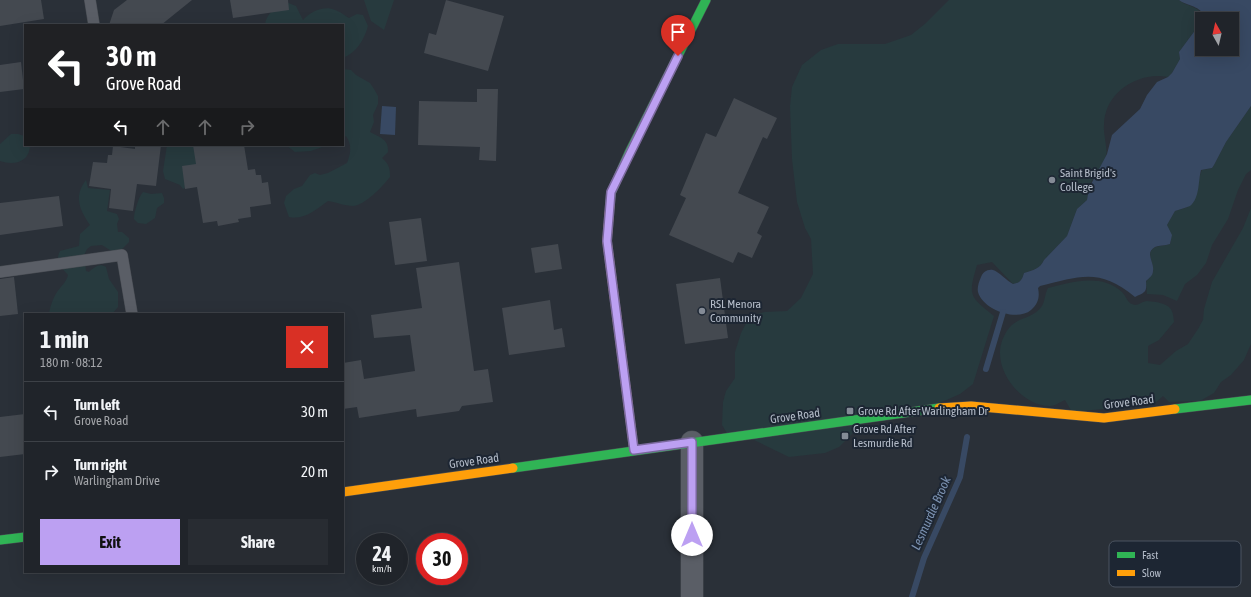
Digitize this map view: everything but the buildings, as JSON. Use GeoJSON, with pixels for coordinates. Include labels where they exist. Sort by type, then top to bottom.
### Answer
{"type":"FeatureCollection","features":[{"type":"Feature","properties":{"kind":"street"},"geometry":{"type":"LineString","coordinates":[[634,450],[607,241],[611,192],[706,0]]}},
{"type":"Feature","properties":{"kind":"street","name":"Grove Road"},"geometry":{"type":"LineString","coordinates":[[344,492],[950,406],[971,406],[1104,418],[1251,400]]}},
{"type":"Feature","properties":{"kind":"street"},"geometry":{"type":"LineString","coordinates":[[692,442],[692,597]]}},
{"type":"Feature","properties":{"kind":"street"},"geometry":{"type":"LineString","coordinates":[[0,540],[24,537]]}},
{"type":"Feature","properties":{"kind":"lane"},"geometry":{"type":"LineString","coordinates":[[90,0],[94,24]]}},
{"type":"Feature","properties":{"kind":"lane"},"geometry":{"type":"LineString","coordinates":[[0,272],[122,255],[132,313]]}},
{"type":"Feature","properties":{"kind":"green space"},"geometry":{"type":"Polygon","coordinates":[[[364,0],[394,0],[384,30],[371,21],[364,0]]]}},
{"type":"Feature","properties":{"kind":"green space"},"geometry":{"type":"Polygon","coordinates":[[[949,0],[1179,0],[1201,12],[1195,12],[1195,30],[1179,52],[1180,59],[1168,77],[1145,77],[1135,81],[1116,94],[1110,103],[1104,125],[1106,145],[1105,159],[1092,179],[1087,200],[1077,209],[1067,236],[1036,269],[1024,273],[1020,281],[1017,283],[1013,284],[992,262],[977,265],[972,283],[973,295],[980,304],[994,316],[973,384],[960,394],[935,405],[864,422],[839,447],[825,453],[789,457],[754,440],[730,438],[722,425],[723,402],[726,391],[735,378],[735,352],[741,333],[750,316],[765,312],[787,311],[801,298],[813,274],[811,239],[805,228],[797,202],[792,159],[790,106],[792,87],[802,65],[821,50],[838,44],[885,44],[911,35],[926,23],[949,0]]]}},
{"type":"Feature","properties":{"kind":"green space"},"geometry":{"type":"Polygon","coordinates":[[[286,2],[296,6],[303,20],[309,14],[326,8],[337,11],[349,18],[357,14],[363,15],[368,26],[362,41],[356,49],[344,57],[344,24],[265,24],[267,17],[275,9],[286,2]]]}},
{"type":"Feature","properties":{"kind":"green space"},"geometry":{"type":"Polygon","coordinates":[[[344,69],[351,70],[356,75],[370,83],[378,96],[378,104],[373,115],[374,122],[370,132],[383,139],[387,144],[388,152],[382,158],[389,166],[390,177],[373,195],[357,205],[350,206],[328,201],[305,216],[295,218],[289,217],[284,203],[286,196],[294,189],[302,186],[310,175],[315,173],[320,175],[328,173],[347,163],[350,149],[346,136],[344,137],[344,69]]]}},
{"type":"Feature","properties":{"kind":"green space"},"geometry":{"type":"Polygon","coordinates":[[[1251,106],[1251,170],[1246,174],[1238,190],[1228,219],[1212,245],[1206,263],[1197,275],[1185,284],[1177,301],[1163,295],[1147,294],[1146,282],[1153,272],[1150,256],[1151,250],[1156,247],[1170,244],[1171,242],[1167,225],[1175,211],[1188,207],[1202,170],[1212,168],[1226,142],[1251,106]]]}},
{"type":"Feature","properties":{"kind":"green space"},"geometry":{"type":"Polygon","coordinates":[[[11,134],[18,134],[24,136],[24,146],[30,146],[29,151],[24,159],[16,163],[11,163],[0,161],[0,144],[11,134]]]}},
{"type":"Feature","properties":{"kind":"green space"},"geometry":{"type":"Polygon","coordinates":[[[167,146],[198,146],[201,152],[190,184],[183,189],[180,185],[165,179],[163,171],[167,146]]]}},
{"type":"Feature","properties":{"kind":"green space"},"geometry":{"type":"Polygon","coordinates":[[[287,146],[325,146],[311,151],[295,152],[287,146]]]}},
{"type":"Feature","properties":{"kind":"green space"},"geometry":{"type":"Polygon","coordinates":[[[86,180],[88,188],[110,190],[107,211],[117,214],[119,219],[117,224],[118,232],[122,232],[129,238],[129,242],[121,250],[113,252],[102,245],[91,246],[87,249],[84,255],[86,271],[89,272],[95,267],[99,266],[106,267],[109,279],[118,292],[118,307],[113,313],[49,313],[54,297],[65,282],[68,275],[58,262],[58,255],[60,251],[79,246],[80,234],[90,225],[83,214],[79,203],[82,186],[86,180]]]}},
{"type":"Feature","properties":{"kind":"green space"},"geometry":{"type":"Polygon","coordinates":[[[143,192],[151,194],[162,193],[164,198],[164,203],[157,208],[155,218],[146,224],[138,223],[134,219],[137,204],[143,192]]]}},
{"type":"Feature","properties":{"kind":"green space"},"geometry":{"type":"Polygon","coordinates":[[[1251,208],[1251,344],[1244,360],[1231,375],[1221,382],[1214,393],[1200,401],[1169,402],[1163,396],[1154,404],[1072,412],[1065,400],[1052,406],[1039,404],[1029,400],[1019,393],[1011,384],[1001,363],[1000,352],[1002,341],[1006,332],[1016,322],[1032,315],[1042,306],[1048,288],[1067,283],[1096,281],[1105,283],[1114,286],[1122,292],[1132,304],[1136,305],[1148,301],[1161,303],[1168,306],[1172,310],[1174,322],[1159,340],[1148,346],[1148,363],[1160,365],[1176,351],[1188,344],[1198,329],[1203,320],[1204,309],[1212,282],[1243,228],[1251,208]]]}},
{"type":"Feature","properties":{"kind":"water"},"geometry":{"type":"Polygon","coordinates":[[[1179,0],[1251,0],[1251,106],[1226,142],[1212,168],[1201,170],[1196,199],[1190,206],[1175,211],[1167,225],[1172,235],[1170,244],[1157,246],[1150,252],[1153,273],[1146,281],[1145,292],[1135,297],[1123,288],[1100,278],[1079,277],[1040,286],[1038,288],[1039,297],[1037,303],[1031,310],[1025,313],[1018,315],[1009,314],[993,309],[986,304],[978,292],[978,284],[983,274],[987,270],[993,270],[1013,284],[1017,283],[1024,273],[1036,269],[1067,236],[1077,209],[1087,200],[1089,188],[1107,154],[1112,135],[1140,109],[1147,95],[1157,82],[1168,77],[1172,73],[1180,59],[1179,52],[1195,30],[1195,56],[1239,56],[1239,12],[1202,12],[1179,0]]]}},
{"type":"Feature","properties":{"kind":"water"},"geometry":{"type":"Polygon","coordinates":[[[382,106],[396,107],[395,135],[380,134],[382,106]]]}},
{"type":"Feature","properties":{"kind":"waterway","name":"Lesmurdie Brook"},"geometry":{"type":"LineString","coordinates":[[986,369],[1003,312]]}},
{"type":"Feature","properties":{"kind":"waterway","name":"Lesmurdie Brook"},"geometry":{"type":"LineString","coordinates":[[912,597],[924,558],[960,477],[967,437]]}},
{"type":"Feature","properties":{"kind":"traffic: fast"},"geometry":{"type":"LineString","coordinates":[[610,204],[611,193],[629,153],[706,0]]}},
{"type":"Feature","properties":{"kind":"traffic: fast"},"geometry":{"type":"LineString","coordinates":[[1175,409],[1251,400]]}},
{"type":"Feature","properties":{"kind":"traffic: fast"},"geometry":{"type":"LineString","coordinates":[[513,468],[939,408]]}},
{"type":"Feature","properties":{"kind":"traffic: fast"},"geometry":{"type":"LineString","coordinates":[[0,540],[24,537]]}},
{"type":"Feature","properties":{"kind":"traffic: slow"},"geometry":{"type":"LineString","coordinates":[[610,204],[607,241],[634,450]]}},
{"type":"Feature","properties":{"kind":"traffic: slow"},"geometry":{"type":"LineString","coordinates":[[939,408],[971,406],[1104,418],[1175,409]]}},
{"type":"Feature","properties":{"kind":"traffic: slow"},"geometry":{"type":"LineString","coordinates":[[344,492],[513,468]]}},
{"type":"Feature","properties":{"kind":"place","name":"Saint Brigid's College"},"geometry":{"type":"Point","coordinates":[1052,180]}},
{"type":"Feature","properties":{"kind":"place","name":"RSL Menora Community"},"geometry":{"type":"Point","coordinates":[702,311]}},
{"type":"Feature","properties":{"kind":"place","name":"Grove Rd After Warlingham Dr"},"geometry":{"type":"Point","coordinates":[850,411]}},
{"type":"Feature","properties":{"kind":"place","name":"Grove Rd After Lesmurdie Rd"},"geometry":{"type":"Point","coordinates":[845,436]}},
{"type":"Feature","properties":{"kind":"route"},"geometry":{"type":"LineString","coordinates":[[678,56],[611,192],[607,241],[634,450],[692,442],[692,535]]}}]}
